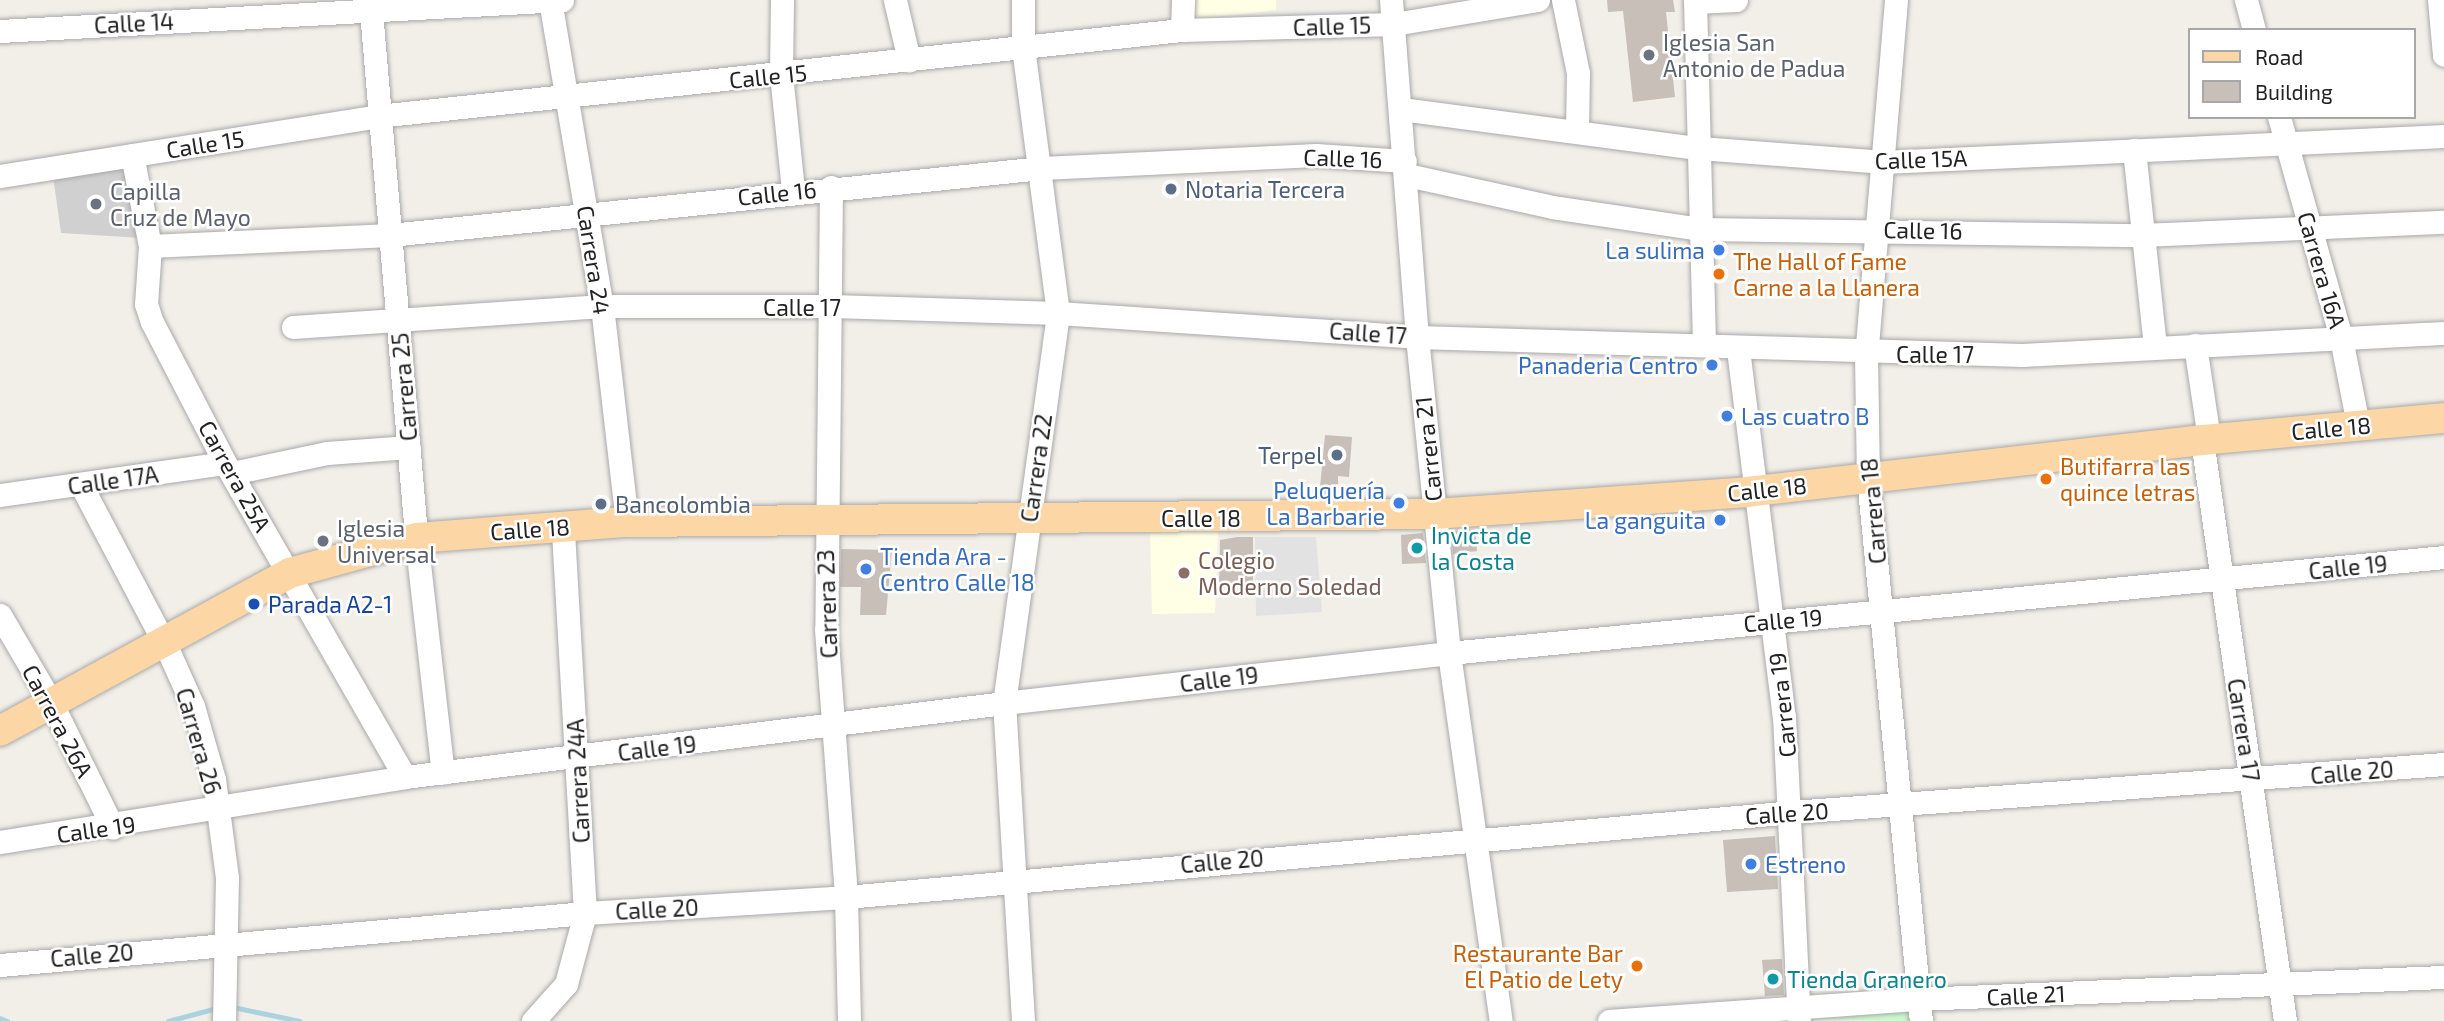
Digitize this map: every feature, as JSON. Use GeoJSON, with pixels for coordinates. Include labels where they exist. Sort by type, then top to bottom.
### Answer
{"type":"FeatureCollection","features":[{"type":"Feature","properties":{"kind":"main road","name":"Calle 18"},"geometry":{"type":"LineString","coordinates":[[0,731],[163,639],[290,573],[417,538],[627,522],[1435,514],[1754,492],[2205,440],[2444,418]]}},
{"type":"Feature","properties":{"kind":"street","name":"Carrera 24"},"geometry":{"type":"LineString","coordinates":[[551,0],[565,99],[602,306],[627,522]]}},
{"type":"Feature","properties":{"kind":"street","name":"Calle 14"},"geometry":{"type":"LineString","coordinates":[[0,31],[370,4],[562,0]]}},
{"type":"Feature","properties":{"kind":"street"},"geometry":{"type":"LineString","coordinates":[[782,0],[781,74],[793,191]]}},
{"type":"Feature","properties":{"kind":"street"},"geometry":{"type":"LineString","coordinates":[[895,0],[909,60]]}},
{"type":"Feature","properties":{"kind":"street","name":"Carrera 22"},"geometry":{"type":"LineString","coordinates":[[1023,0],[1023,48],[1042,168],[1058,313],[1004,703],[1023,1021]]}},
{"type":"Feature","properties":{"kind":"street"},"geometry":{"type":"LineString","coordinates":[[1182,30],[1183,0]]}},
{"type":"Feature","properties":{"kind":"street","name":"Carrera 21"},"geometry":{"type":"LineString","coordinates":[[1391,0],[1417,337],[1449,653],[1502,1021]]}},
{"type":"Feature","properties":{"kind":"street","name":"Calle 15"},"geometry":{"type":"LineString","coordinates":[[0,176],[378,116],[565,99],[1182,30],[1394,23],[1538,0]]}},
{"type":"Feature","properties":{"kind":"street"},"geometry":{"type":"LineString","coordinates":[[1563,0],[1578,73],[1577,130]]}},
{"type":"Feature","properties":{"kind":"street"},"geometry":{"type":"LineString","coordinates":[[1704,345],[1695,1],[1736,0]]}},
{"type":"Feature","properties":{"kind":"street","name":"Carrera 18"},"geometry":{"type":"LineString","coordinates":[[1896,0],[1879,229],[1866,354],[1868,478],[1920,1010]]}},
{"type":"Feature","properties":{"kind":"street"},"geometry":{"type":"LineString","coordinates":[[2246,0],[2253,28]]}},
{"type":"Feature","properties":{"kind":"street"},"geometry":{"type":"LineString","coordinates":[[2439,0],[2444,55]]}},
{"type":"Feature","properties":{"kind":"street","name":"Carrera 25"},"geometry":{"type":"LineString","coordinates":[[370,4],[417,538],[443,774]]}},
{"type":"Feature","properties":{"kind":"street","name":"Calle 15A"},"geometry":{"type":"LineString","coordinates":[[1401,108],[1699,148],[1884,162],[2444,135]]}},
{"type":"Feature","properties":{"kind":"street","name":"Carrera 16A"},"geometry":{"type":"LineString","coordinates":[[2280,119],[2341,338],[2358,425]]}},
{"type":"Feature","properties":{"kind":"street"},"geometry":{"type":"LineString","coordinates":[[2134,150],[2155,346]]}},
{"type":"Feature","properties":{"kind":"street","name":"Carrera 25A"},"geometry":{"type":"LineString","coordinates":[[132,155],[150,246],[146,304],[152,322],[229,468],[405,777]]}},
{"type":"Feature","properties":{"kind":"street","name":"Calle 16"},"geometry":{"type":"LineString","coordinates":[[150,246],[390,235],[831,187],[1042,168],[1316,155],[1406,168],[1552,207],[1701,229],[1879,229],[2141,235],[2311,232],[2444,222]]}},
{"type":"Feature","properties":{"kind":"street","name":"Carrera 23"},"geometry":{"type":"LineString","coordinates":[[831,187],[832,306],[824,519],[832,726],[846,897],[849,1021]]}},
{"type":"Feature","properties":{"kind":"street","name":"Calle 17"},"geometry":{"type":"LineString","coordinates":[[293,327],[398,316],[602,306],[832,306],[1058,313],[1417,337],[1704,345],[1738,349],[1866,354],[2022,355],[2155,346],[2444,334]]}},
{"type":"Feature","properties":{"kind":"street","name":"Carrera 17"},"geometry":{"type":"LineString","coordinates":[[2195,345],[2221,580],[2285,1021]]}},
{"type":"Feature","properties":{"kind":"street","name":"Carrera 19"},"geometry":{"type":"LineString","coordinates":[[1738,349],[1754,492],[1773,620],[1791,813],[1798,1014]]}},
{"type":"Feature","properties":{"kind":"street","name":"Calle 17A"},"geometry":{"type":"LineString","coordinates":[[0,495],[229,468],[327,453],[409,447]]}},
{"type":"Feature","properties":{"kind":"street","name":"Carrera 26"},"geometry":{"type":"LineString","coordinates":[[80,485],[163,639],[193,706],[218,810],[227,878],[223,948],[224,1019]]}},
{"type":"Feature","properties":{"kind":"street","name":"Carrera 24A"},"geometry":{"type":"LineString","coordinates":[[533,1021],[566,984],[585,913],[563,526]]}},
{"type":"Feature","properties":{"kind":"street","name":"Calle 19"},"geometry":{"type":"LineString","coordinates":[[0,842],[113,828],[405,777],[576,758],[1004,703],[1773,620],[1883,613],[2444,558]]}},
{"type":"Feature","properties":{"kind":"street","name":"Carrera 26A"},"geometry":{"type":"LineString","coordinates":[[0,615],[51,702],[113,828]]}},
{"type":"Feature","properties":{"kind":"street","name":"Calle 20"},"geometry":{"type":"LineString","coordinates":[[0,965],[113,951],[223,948],[585,913],[846,897],[1014,879],[1474,839],[2444,764]]}},
{"type":"Feature","properties":{"kind":"street","name":"Calle 21"},"geometry":{"type":"LineString","coordinates":[[1609,1021],[1920,1010],[2280,983],[2444,977]]}},
{"type":"Feature","properties":{"kind":"shaded area"},"geometry":{"type":"Polygon","coordinates":[[[1189,0],[1276,0],[1276,10],[1189,20],[1189,0]]]}},
{"type":"Feature","properties":{"kind":"shaded area","name":"Capilla Cruz de Mayo"},"geometry":{"type":"Polygon","coordinates":[[[126,161],[142,238],[61,233],[53,176],[126,161]]]}},
{"type":"Feature","properties":{"kind":"shaded area","name":"Colegio Moderno Soledad"},"geometry":{"type":"Polygon","coordinates":[[[1218,531],[1215,613],[1152,614],[1150,532],[1218,531]]]}},
{"type":"Feature","properties":{"kind":"shaded area"},"geometry":{"type":"Polygon","coordinates":[[[1255,537],[1316,537],[1322,612],[1256,616],[1255,537]]]}},
{"type":"Feature","properties":{"kind":"green space"},"geometry":{"type":"Polygon","coordinates":[[[1909,1012],[1910,1021],[1816,1019],[1909,1012]]]}},
{"type":"Feature","properties":{"kind":"building","name":"Iglesia San Antonio de Padua"},"geometry":{"type":"Polygon","coordinates":[[[1607,0],[1673,0],[1675,12],[1666,12],[1675,97],[1633,102],[1623,11],[1608,12],[1607,0]]]}},
{"type":"Feature","properties":{"kind":"building","name":"Terpel"},"geometry":{"type":"Polygon","coordinates":[[[1325,435],[1352,437],[1349,477],[1338,476],[1338,497],[1319,498],[1325,435]]]}},
{"type":"Feature","properties":{"kind":"building"},"geometry":{"type":"Polygon","coordinates":[[[1475,529],[1477,551],[1453,554],[1451,531],[1475,529]]]}},
{"type":"Feature","properties":{"kind":"building","name":"Invicta de la Costa"},"geometry":{"type":"Polygon","coordinates":[[[1423,533],[1426,563],[1402,564],[1401,535],[1423,533]]]}},
{"type":"Feature","properties":{"kind":"building"},"geometry":{"type":"Polygon","coordinates":[[[1253,537],[1253,586],[1219,587],[1220,540],[1253,537]]]}},
{"type":"Feature","properties":{"kind":"building","name":"Tienda Ara - Centro Calle 18"},"geometry":{"type":"Polygon","coordinates":[[[841,549],[892,550],[886,615],[860,615],[861,587],[840,587],[841,549]]]}},
{"type":"Feature","properties":{"kind":"building","name":"Estreno"},"geometry":{"type":"Polygon","coordinates":[[[1775,836],[1778,889],[1727,892],[1723,840],[1775,836]]]}},
{"type":"Feature","properties":{"kind":"building","name":"Tienda Granero"},"geometry":{"type":"Polygon","coordinates":[[[1782,959],[1784,995],[1765,996],[1762,960],[1782,959]]]}},
{"type":"Feature","properties":{"kind":"waterway"},"geometry":{"type":"LineString","coordinates":[[233,1007],[300,1021]]}},
{"type":"Feature","properties":{"kind":"waterway"},"geometry":{"type":"LineString","coordinates":[[168,1021],[217,1008]]}},
{"type":"Feature","properties":{"kind":"waterway"},"geometry":{"type":"LineString","coordinates":[[0,1018],[7,1021]]}},
{"type":"Feature","properties":{"kind":"place","name":"Iglesia San Antonio de Padua"},"geometry":{"type":"Point","coordinates":[1649,55]}},
{"type":"Feature","properties":{"kind":"place","name":"Notaria Tercera"},"geometry":{"type":"Point","coordinates":[1171,189]}},
{"type":"Feature","properties":{"kind":"place","name":"Capilla Cruz de Mayo"},"geometry":{"type":"Point","coordinates":[96,204]}},
{"type":"Feature","properties":{"kind":"place","name":"La sulima"},"geometry":{"type":"Point","coordinates":[1719,250]}},
{"type":"Feature","properties":{"kind":"place","name":"The Hall of Fame Carne a la Llanera"},"geometry":{"type":"Point","coordinates":[1719,274]}},
{"type":"Feature","properties":{"kind":"place","name":"Panaderia Centro"},"geometry":{"type":"Point","coordinates":[1712,365]}},
{"type":"Feature","properties":{"kind":"place","name":"Las cuatro B"},"geometry":{"type":"Point","coordinates":[1727,416]}},
{"type":"Feature","properties":{"kind":"place","name":"Terpel"},"geometry":{"type":"Point","coordinates":[1337,455]}},
{"type":"Feature","properties":{"kind":"place","name":"Butifarra las quince letras"},"geometry":{"type":"Point","coordinates":[2046,479]}},
{"type":"Feature","properties":{"kind":"place","name":"Peluquería La Barbarie"},"geometry":{"type":"Point","coordinates":[1399,503]}},
{"type":"Feature","properties":{"kind":"place","name":"Bancolombia"},"geometry":{"type":"Point","coordinates":[601,504]}},
{"type":"Feature","properties":{"kind":"place","name":"La ganguita"},"geometry":{"type":"Point","coordinates":[1720,520]}},
{"type":"Feature","properties":{"kind":"place","name":"Iglesia Universal"},"geometry":{"type":"Point","coordinates":[323,541]}},
{"type":"Feature","properties":{"kind":"place","name":"Invicta de la Costa"},"geometry":{"type":"Point","coordinates":[1417,548]}},
{"type":"Feature","properties":{"kind":"place","name":"Tienda Ara - Centro Calle 18"},"geometry":{"type":"Point","coordinates":[866,569]}},
{"type":"Feature","properties":{"kind":"place","name":"Colegio Moderno Soledad"},"geometry":{"type":"Point","coordinates":[1184,573]}},
{"type":"Feature","properties":{"kind":"place","name":"Parada A2-1"},"geometry":{"type":"Point","coordinates":[254,604]}},
{"type":"Feature","properties":{"kind":"place","name":"Estreno"},"geometry":{"type":"Point","coordinates":[1751,864]}},
{"type":"Feature","properties":{"kind":"place","name":"Restaurante Bar El Patio de Lety"},"geometry":{"type":"Point","coordinates":[1637,966]}},
{"type":"Feature","properties":{"kind":"place","name":"Tienda Granero"},"geometry":{"type":"Point","coordinates":[1773,979]}}]}
